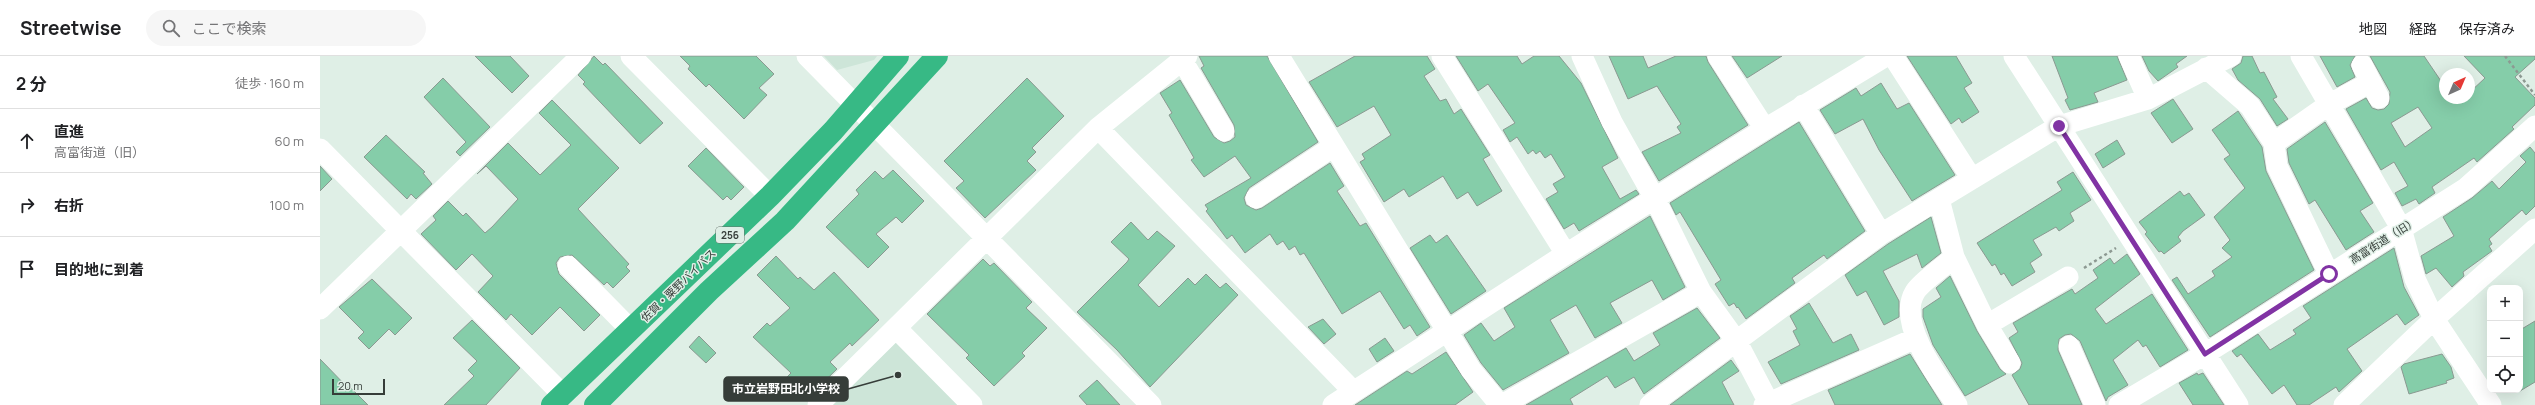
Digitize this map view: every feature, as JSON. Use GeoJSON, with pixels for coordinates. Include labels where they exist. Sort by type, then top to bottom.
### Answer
{"type":"FeatureCollection","features":[{"type":"Feature","properties":{"kind":"highway","name":"佐賀・粟野バイパス"},"geometry":{"type":"LineString","coordinates":[[558,400],[770,196],[855,105],[898,56]]}},
{"type":"Feature","properties":{"kind":"highway","name":"256"},"geometry":{"type":"LineString","coordinates":[[596,405],[709,291],[785,221],[876,126],[937,56]]}},
{"type":"Feature","properties":{"kind":"street"},"geometry":{"type":"LineString","coordinates":[[320,309],[581,56]]}},
{"type":"Feature","properties":{"kind":"street"},"geometry":{"type":"LineString","coordinates":[[631,56],[770,196]]}},
{"type":"Feature","properties":{"kind":"street"},"geometry":{"type":"LineString","coordinates":[[807,56],[1151,405]]}},
{"type":"Feature","properties":{"kind":"street"},"geometry":{"type":"LineString","coordinates":[[1279,56],[1471,370],[1501,405],[1701,292]]}},
{"type":"Feature","properties":{"kind":"street"},"geometry":{"type":"LineString","coordinates":[[1442,56],[1566,254]]}},
{"type":"Feature","properties":{"kind":"street"},"geometry":{"type":"LineString","coordinates":[[1582,56],[1612,122],[1655,199],[1701,292],[1736,342],[1768,404],[1916,338]]}},
{"type":"Feature","properties":{"kind":"street"},"geometry":{"type":"LineString","coordinates":[[1718,56],[1764,129]]}},
{"type":"Feature","properties":{"kind":"street"},"geometry":{"type":"LineString","coordinates":[[1333,405],[1446,330],[1764,129],[1886,56]]}},
{"type":"Feature","properties":{"kind":"street"},"geometry":{"type":"LineString","coordinates":[[1893,56],[1972,179]]}},
{"type":"Feature","properties":{"kind":"street"},"geometry":{"type":"LineString","coordinates":[[2014,56],[2238,405]]}},
{"type":"Feature","properties":{"kind":"street"},"geometry":{"type":"LineString","coordinates":[[2129,56],[2148,99]]}},
{"type":"Feature","properties":{"kind":"street"},"geometry":{"type":"LineString","coordinates":[[1650,405],[1881,234],[2059,126],[2148,99],[2231,56]]}},
{"type":"Feature","properties":{"kind":"street"},"geometry":{"type":"LineString","coordinates":[[2301,56],[2328,105],[2401,228],[2415,279],[2434,319],[2491,405]]}},
{"type":"Feature","properties":{"kind":"street"},"geometry":{"type":"LineString","coordinates":[[818,405],[897,329],[986,238],[1098,128],[1184,58],[1224,131]]}},
{"type":"Feature","properties":{"kind":"street"},"geometry":{"type":"LineString","coordinates":[[2206,68],[2250,106],[2274,143],[2277,166],[2329,274]]}},
{"type":"Feature","properties":{"kind":"street"},"geometry":{"type":"LineString","coordinates":[[2274,143],[2328,105],[2371,82]]}},
{"type":"Feature","properties":{"kind":"street"},"geometry":{"type":"LineString","coordinates":[[1803,105],[1881,234]]}},
{"type":"Feature","properties":{"kind":"street","name":"高富街道（旧）"},"geometry":{"type":"LineString","coordinates":[[2119,405],[2205,354],[2466,188],[2535,126]]}},
{"type":"Feature","properties":{"kind":"street"},"geometry":{"type":"LineString","coordinates":[[1098,128],[1353,391]]}},
{"type":"Feature","properties":{"kind":"street"},"geometry":{"type":"LineString","coordinates":[[1256,198],[1334,146]]}},
{"type":"Feature","properties":{"kind":"street"},"geometry":{"type":"LineString","coordinates":[[320,149],[402,230],[558,400]]}},
{"type":"Feature","properties":{"kind":"street"},"geometry":{"type":"LineString","coordinates":[[1939,199],[1954,257],[1987,325],[2010,363]]}},
{"type":"Feature","properties":{"kind":"street"},"geometry":{"type":"LineString","coordinates":[[2344,405],[2434,319],[2535,228]]}},
{"type":"Feature","properties":{"kind":"street"},"geometry":{"type":"LineString","coordinates":[[1954,257],[1916,291],[1909,307],[1916,338],[1957,405]]}},
{"type":"Feature","properties":{"kind":"street"},"geometry":{"type":"LineString","coordinates":[[568,266],[631,330]]}},
{"type":"Feature","properties":{"kind":"street"},"geometry":{"type":"LineString","coordinates":[[1987,325],[2068,277]]}},
{"type":"Feature","properties":{"kind":"street"},"geometry":{"type":"LineString","coordinates":[[897,329],[972,405]]}},
{"type":"Feature","properties":{"kind":"street"},"geometry":{"type":"LineString","coordinates":[[2069,346],[2095,405]]}},
{"type":"Feature","properties":{"kind":"path"},"geometry":{"type":"LineString","coordinates":[[2505,56],[2535,95]]}},
{"type":"Feature","properties":{"kind":"path"},"geometry":{"type":"LineString","coordinates":[[2068,277],[2131,239]]}},
{"type":"Feature","properties":{"kind":"shaded area"},"geometry":{"type":"Polygon","coordinates":[[[824,56],[877,56],[874,60],[837,70],[824,56]]]}},
{"type":"Feature","properties":{"kind":"shaded area"},"geometry":{"type":"Polygon","coordinates":[[[894,342],[906,345],[965,405],[830,405],[894,342]]]}},
{"type":"Feature","properties":{"kind":"building"},"geometry":{"type":"Polygon","coordinates":[[[475,56],[510,56],[529,76],[512,93],[475,56]]]}},
{"type":"Feature","properties":{"kind":"building"},"geometry":{"type":"Polygon","coordinates":[[[594,56],[603,65],[605,63],[663,123],[640,144],[583,84],[585,82],[578,75],[594,56]]]}},
{"type":"Feature","properties":{"kind":"building"},"geometry":{"type":"Polygon","coordinates":[[[680,56],[756,56],[774,74],[759,88],[767,95],[744,119],[709,84],[706,87],[688,69],[690,66],[680,56]]]}},
{"type":"Feature","properties":{"kind":"building"},"geometry":{"type":"Polygon","coordinates":[[[1199,56],[1267,56],[1318,142],[1249,188],[1244,198],[1246,205],[1256,210],[1262,208],[1330,163],[1344,186],[1337,191],[1360,226],[1366,223],[1430,327],[1417,336],[1410,325],[1404,329],[1380,291],[1342,314],[1304,253],[1300,255],[1295,246],[1289,250],[1283,241],[1277,245],[1270,234],[1245,253],[1232,235],[1227,239],[1206,211],[1208,209],[1205,205],[1251,178],[1235,156],[1204,177],[1191,160],[1194,158],[1169,115],[1172,113],[1160,93],[1180,80],[1214,137],[1224,143],[1235,137],[1234,125],[1201,68],[1204,66],[1199,56]]]}},
{"type":"Feature","properties":{"kind":"building"},"geometry":{"type":"Polygon","coordinates":[[[1355,56],[1427,56],[1435,69],[1424,76],[1440,101],[1446,99],[1454,114],[1461,109],[1490,155],[1483,159],[1502,191],[1477,206],[1468,192],[1457,199],[1443,176],[1409,197],[1404,189],[1384,202],[1360,162],[1365,159],[1362,154],[1391,135],[1374,106],[1337,127],[1309,82],[1355,56]]]}},
{"type":"Feature","properties":{"kind":"building"},"geometry":{"type":"Polygon","coordinates":[[[1456,56],[1517,56],[1522,64],[1534,56],[1559,56],[1581,83],[1618,158],[1602,167],[1620,199],[1636,190],[1639,194],[1579,231],[1574,223],[1564,229],[1546,199],[1558,192],[1553,184],[1565,177],[1551,154],[1545,158],[1540,151],[1536,154],[1533,150],[1528,154],[1517,137],[1510,142],[1503,130],[1515,123],[1488,84],[1478,91],[1456,56]]]}},
{"type":"Feature","properties":{"kind":"building"},"geometry":{"type":"Polygon","coordinates":[[[1609,56],[1643,56],[1648,68],[1676,56],[1706,56],[1708,62],[1748,125],[1659,181],[1642,152],[1681,133],[1677,127],[1681,124],[1657,86],[1628,99],[1609,56]]]}},
{"type":"Feature","properties":{"kind":"building"},"geometry":{"type":"Polygon","coordinates":[[[1732,56],[1782,56],[1747,78],[1732,56]]]}},
{"type":"Feature","properties":{"kind":"building"},"geometry":{"type":"Polygon","coordinates":[[[1907,56],[1956,56],[1972,83],[1964,88],[1979,112],[1962,123],[1959,118],[1951,124],[1907,56]]]}},
{"type":"Feature","properties":{"kind":"building"},"geometry":{"type":"Polygon","coordinates":[[[2052,56],[2117,56],[2127,80],[2094,93],[2098,102],[2070,110],[2065,100],[2068,98],[2052,56]]]}},
{"type":"Feature","properties":{"kind":"building"},"geometry":{"type":"Polygon","coordinates":[[[2142,56],[2187,56],[2176,64],[2178,67],[2158,81],[2149,71],[2142,56]]]}},
{"type":"Feature","properties":{"kind":"building"},"geometry":{"type":"Polygon","coordinates":[[[2243,56],[2252,56],[2260,73],[2264,72],[2277,97],[2273,99],[2288,119],[2277,126],[2260,99],[2238,80],[2232,69],[2241,63],[2243,56]]]}},
{"type":"Feature","properties":{"kind":"building"},"geometry":{"type":"Polygon","coordinates":[[[2320,56],[2355,56],[2350,65],[2355,77],[2337,87],[2320,56]]]}},
{"type":"Feature","properties":{"kind":"building"},"geometry":{"type":"Polygon","coordinates":[[[2370,56],[2424,56],[2439,78],[2439,104],[2475,104],[2475,87],[2485,78],[2464,56],[2535,56],[2535,59],[2515,77],[2535,98],[2535,105],[2512,127],[2514,129],[2477,162],[2474,158],[2432,187],[2435,193],[2419,204],[2416,199],[2402,206],[2395,193],[2408,186],[2394,162],[2381,170],[2346,109],[2366,98],[2372,108],[2378,110],[2384,109],[2389,104],[2390,92],[2370,56]],[[2418,107],[2391,123],[2405,147],[2432,128],[2418,107]]]}},
{"type":"Feature","properties":{"kind":"building"},"geometry":{"type":"Polygon","coordinates":[[[443,78],[490,127],[460,156],[456,152],[466,142],[424,97],[443,78]]]}},
{"type":"Feature","properties":{"kind":"building"},"geometry":{"type":"Polygon","coordinates":[[[1027,78],[1064,116],[1032,148],[1036,152],[1027,161],[1036,170],[985,218],[956,188],[964,181],[944,161],[1027,78]]]}},
{"type":"Feature","properties":{"kind":"building"},"geometry":{"type":"Polygon","coordinates":[[[1881,83],[1897,109],[1909,103],[1955,175],[1912,201],[1879,150],[1863,119],[1835,134],[1820,110],[1856,88],[1861,96],[1881,83]]]}},
{"type":"Feature","properties":{"kind":"building"},"geometry":{"type":"Polygon","coordinates":[[[2173,99],[2193,129],[2172,143],[2151,113],[2173,99]]]}},
{"type":"Feature","properties":{"kind":"building"},"geometry":{"type":"Polygon","coordinates":[[[552,100],[619,168],[578,209],[629,264],[626,267],[630,271],[613,288],[607,282],[604,285],[572,255],[560,257],[556,263],[559,274],[600,315],[584,331],[560,307],[532,335],[511,314],[506,320],[478,292],[493,276],[472,254],[456,270],[421,234],[436,220],[433,216],[448,201],[463,216],[466,213],[485,233],[492,227],[518,199],[486,166],[477,174],[508,143],[540,175],[571,145],[539,113],[552,100]]]}},
{"type":"Feature","properties":{"kind":"building"},"geometry":{"type":"Polygon","coordinates":[[[2238,111],[2262,147],[2266,171],[2314,270],[2210,337],[2172,280],[2177,277],[2188,294],[2215,276],[2212,271],[2232,257],[2222,248],[2230,240],[2214,217],[2245,188],[2224,159],[2230,155],[2212,130],[2238,111]]]}},
{"type":"Feature","properties":{"kind":"building"},"geometry":{"type":"Polygon","coordinates":[[[1799,122],[1865,231],[1827,259],[1824,255],[1792,278],[1795,283],[1746,319],[1734,303],[1729,306],[1715,284],[1721,280],[1680,212],[1676,215],[1670,203],[1799,122]]]}},
{"type":"Feature","properties":{"kind":"building"},"geometry":{"type":"Polygon","coordinates":[[[2325,122],[2373,203],[2360,211],[2374,232],[2346,250],[2315,200],[2309,204],[2289,163],[2287,149],[2325,122]]]}},
{"type":"Feature","properties":{"kind":"building"},"geometry":{"type":"Polygon","coordinates":[[[386,135],[425,172],[423,173],[432,184],[416,199],[411,194],[407,199],[364,157],[386,135]]]}},
{"type":"Feature","properties":{"kind":"building"},"geometry":{"type":"Polygon","coordinates":[[[2117,140],[2125,154],[2103,168],[2095,154],[2117,140]]]}},
{"type":"Feature","properties":{"kind":"building"},"geometry":{"type":"Polygon","coordinates":[[[2530,147],[2535,153],[2535,206],[2526,215],[2522,210],[2489,239],[2492,244],[2489,246],[2492,251],[2463,272],[2464,276],[2452,287],[2436,268],[2426,274],[2421,256],[2454,236],[2443,217],[2472,198],[2492,181],[2499,189],[2526,162],[2520,156],[2530,147]]]}},
{"type":"Feature","properties":{"kind":"building"},"geometry":{"type":"Polygon","coordinates":[[[706,148],[744,187],[731,200],[727,196],[723,200],[688,166],[706,148]]]}},
{"type":"Feature","properties":{"kind":"building"},"geometry":{"type":"Polygon","coordinates":[[[320,166],[332,179],[320,191],[320,166]]]}},
{"type":"Feature","properties":{"kind":"building"},"geometry":{"type":"Polygon","coordinates":[[[893,170],[924,201],[902,223],[896,217],[876,234],[889,247],[868,268],[826,227],[859,194],[856,190],[875,171],[883,179],[893,170]]]}},
{"type":"Feature","properties":{"kind":"building"},"geometry":{"type":"Polygon","coordinates":[[[2073,172],[2091,200],[2070,213],[2074,221],[2059,231],[2056,227],[2033,240],[2042,255],[2030,263],[2035,272],[2012,286],[2004,273],[2001,275],[1995,264],[1992,266],[1977,243],[2062,190],[2057,182],[2073,172]]]}},
{"type":"Feature","properties":{"kind":"building"},"geometry":{"type":"Polygon","coordinates":[[[2180,191],[2184,196],[2189,193],[2205,215],[2183,231],[2178,237],[2181,241],[2164,254],[2161,251],[2159,252],[2145,234],[2147,232],[2139,222],[2180,191]]]}},
{"type":"Feature","properties":{"kind":"building"},"geometry":{"type":"Polygon","coordinates":[[[1650,216],[1685,287],[1663,300],[1652,280],[1610,303],[1622,323],[1595,338],[1576,305],[1550,320],[1569,353],[1503,390],[1481,363],[1464,335],[1481,323],[1494,341],[1515,327],[1504,308],[1650,216]]]}},
{"type":"Feature","properties":{"kind":"building"},"geometry":{"type":"Polygon","coordinates":[[[1931,217],[1941,253],[1922,268],[1917,254],[1883,271],[1899,301],[1899,317],[1884,325],[1866,291],[1857,296],[1845,275],[1888,244],[1931,217]]]}},
{"type":"Feature","properties":{"kind":"building"},"geometry":{"type":"Polygon","coordinates":[[[1131,222],[1148,240],[1157,231],[1175,246],[1138,285],[1159,307],[1188,278],[1195,285],[1206,274],[1220,288],[1226,283],[1238,295],[1150,387],[1117,350],[1077,312],[1129,259],[1111,242],[1131,222]]]}},
{"type":"Feature","properties":{"kind":"building"},"geometry":{"type":"Polygon","coordinates":[[[1430,235],[1436,243],[1447,235],[1486,291],[1451,314],[1410,248],[1430,235]]]}},
{"type":"Feature","properties":{"kind":"building"},"geometry":{"type":"Polygon","coordinates":[[[2394,248],[2404,287],[2419,315],[2405,325],[2397,314],[2347,349],[2362,371],[2339,392],[2336,387],[2309,405],[2297,405],[2284,385],[2272,394],[2241,354],[2237,357],[2232,351],[2258,334],[2270,350],[2296,334],[2293,330],[2311,318],[2303,306],[2394,248]]]}},
{"type":"Feature","properties":{"kind":"building"},"geometry":{"type":"Polygon","coordinates":[[[2127,254],[2140,274],[2095,309],[2106,324],[2152,294],[2188,350],[2160,367],[2146,345],[2143,347],[2138,340],[2113,360],[2128,385],[2108,397],[2106,401],[2080,341],[2071,334],[2065,335],[2059,339],[2058,350],[2082,405],[2029,405],[2012,375],[2020,369],[2022,363],[2009,338],[2018,332],[2013,323],[2072,289],[2075,294],[2098,278],[2093,270],[2110,258],[2114,264],[2127,254]]]}},
{"type":"Feature","properties":{"kind":"building"},"geometry":{"type":"Polygon","coordinates":[[[776,256],[798,279],[800,277],[814,290],[834,272],[879,320],[852,346],[850,343],[830,362],[837,369],[805,400],[784,380],[791,373],[753,337],[767,323],[770,326],[790,308],[757,275],[776,256]]]}},
{"type":"Feature","properties":{"kind":"building"},"geometry":{"type":"Polygon","coordinates":[[[983,259],[990,266],[994,263],[1032,302],[1026,308],[1047,328],[1022,353],[1025,356],[994,386],[966,358],[969,355],[927,314],[983,259]]]}},
{"type":"Feature","properties":{"kind":"building"},"geometry":{"type":"Polygon","coordinates":[[[1950,276],[1977,331],[2000,369],[2006,374],[1965,396],[1933,345],[1923,317],[1923,309],[1941,297],[1936,288],[1950,276]]]}},
{"type":"Feature","properties":{"kind":"building"},"geometry":{"type":"Polygon","coordinates":[[[372,279],[412,318],[395,335],[389,329],[369,349],[358,338],[364,332],[339,307],[372,279]]]}},
{"type":"Feature","properties":{"kind":"building"},"geometry":{"type":"Polygon","coordinates":[[[1809,303],[1833,343],[1851,334],[1859,350],[1781,384],[1768,362],[1800,345],[1793,331],[1797,329],[1790,316],[1809,303]]]}},
{"type":"Feature","properties":{"kind":"building"},"geometry":{"type":"Polygon","coordinates":[[[1697,308],[1720,338],[1644,394],[1634,377],[1615,388],[1607,376],[1570,399],[1573,405],[1526,405],[1626,348],[1634,361],[1660,345],[1653,333],[1697,308]]]}},
{"type":"Feature","properties":{"kind":"building"},"geometry":{"type":"Polygon","coordinates":[[[1323,319],[1336,334],[1324,344],[1308,327],[1323,319]]]}},
{"type":"Feature","properties":{"kind":"building"},"geometry":{"type":"Polygon","coordinates":[[[472,320],[520,368],[486,405],[444,405],[474,376],[468,370],[477,361],[453,338],[472,320]]]}},
{"type":"Feature","properties":{"kind":"building"},"geometry":{"type":"Polygon","coordinates":[[[2535,321],[2535,382],[2523,389],[2523,357],[2523,328],[2535,321]]]}},
{"type":"Feature","properties":{"kind":"building"},"geometry":{"type":"Polygon","coordinates":[[[699,336],[716,353],[706,363],[689,347],[699,336]]]}},
{"type":"Feature","properties":{"kind":"building"},"geometry":{"type":"Polygon","coordinates":[[[1385,338],[1394,351],[1377,362],[1369,349],[1385,338]]]}},
{"type":"Feature","properties":{"kind":"building"},"geometry":{"type":"Polygon","coordinates":[[[1446,352],[1473,392],[1455,405],[1355,405],[1407,371],[1412,374],[1446,352]]]}},
{"type":"Feature","properties":{"kind":"building"},"geometry":{"type":"Polygon","coordinates":[[[1910,354],[1942,405],[1835,405],[1828,390],[1910,354]]]}},
{"type":"Feature","properties":{"kind":"building"},"geometry":{"type":"Polygon","coordinates":[[[2442,354],[2451,367],[2454,378],[2446,381],[2447,383],[2409,394],[2401,367],[2404,364],[2442,354]]]}},
{"type":"Feature","properties":{"kind":"building"},"geometry":{"type":"Polygon","coordinates":[[[320,359],[350,390],[351,388],[368,405],[320,405],[320,359]]]}},
{"type":"Feature","properties":{"kind":"building"},"geometry":{"type":"Polygon","coordinates":[[[1731,360],[1739,371],[1722,382],[1734,405],[1670,405],[1731,360]]]}},
{"type":"Feature","properties":{"kind":"building"},"geometry":{"type":"Polygon","coordinates":[[[2197,373],[2198,375],[2203,373],[2224,405],[2193,405],[2179,383],[2197,373]]]}},
{"type":"Feature","properties":{"kind":"building"},"geometry":{"type":"Polygon","coordinates":[[[1097,380],[1120,405],[1087,405],[1079,396],[1097,380]]]}},
{"type":"Feature","properties":{"kind":"place","name":"市立岩野田北小学校"},"geometry":{"type":"Point","coordinates":[898,375]}},
{"type":"Feature","properties":{"kind":"route"},"geometry":{"type":"LineString","coordinates":[[2059,126],[2205,354],[2329,274]]}}]}
